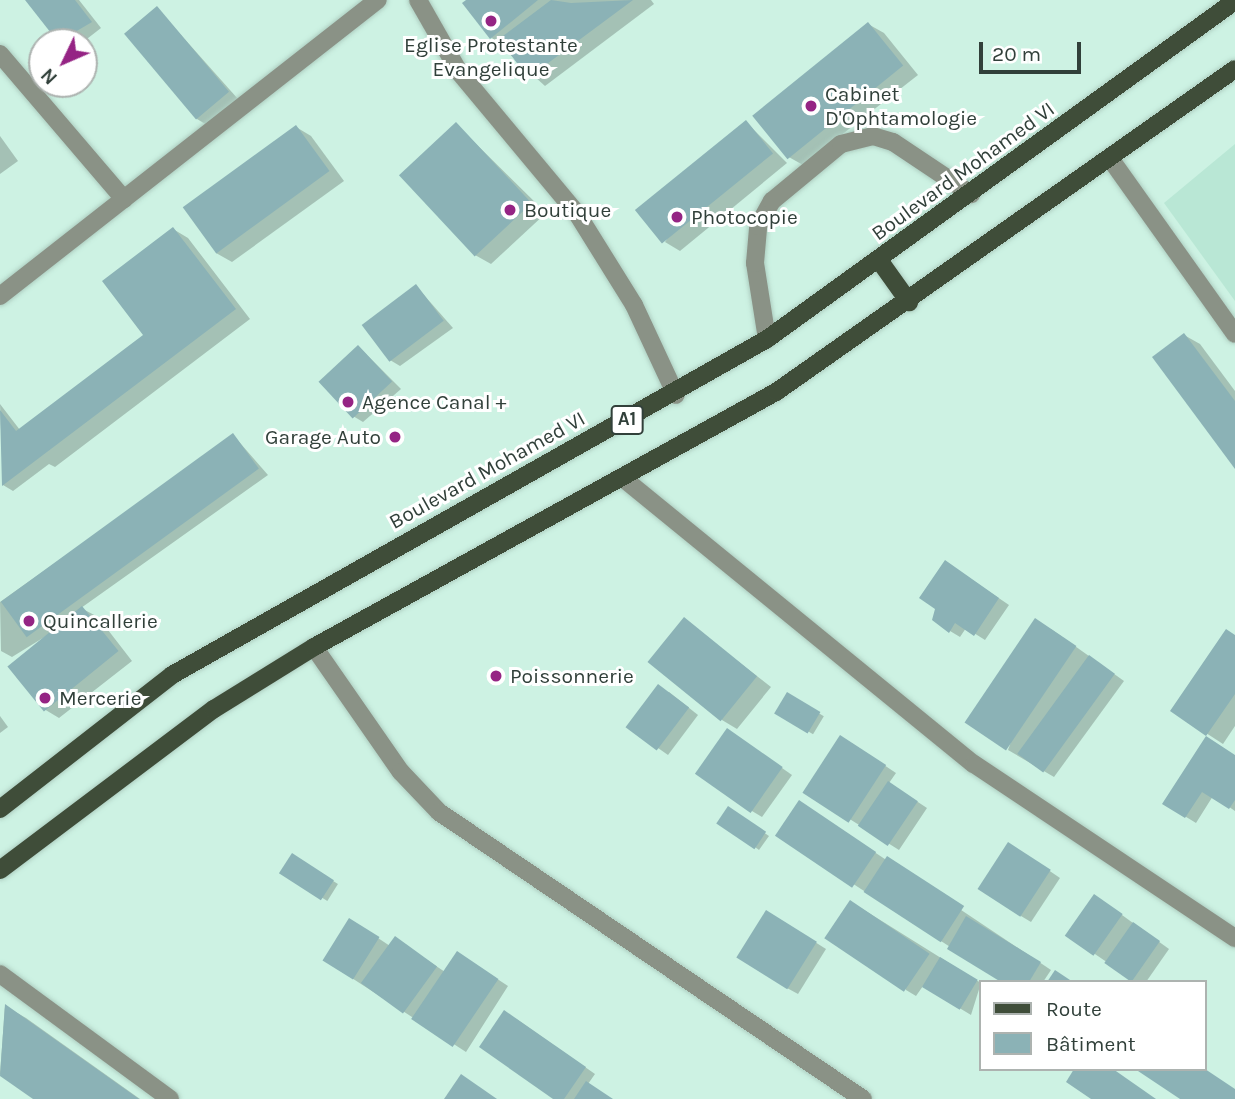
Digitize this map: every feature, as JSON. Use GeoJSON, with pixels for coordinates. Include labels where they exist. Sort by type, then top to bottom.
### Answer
{"type":"FeatureCollection","features":[{"type":"Feature","properties":{"kind":"main road","name":"Boulevard Mohamed VI"},"geometry":{"type":"LineString","coordinates":[[0,809],[172,675],[676,395],[767,339],[1235,1]]}},
{"type":"Feature","properties":{"kind":"main road","name":"A1"},"geometry":{"type":"LineString","coordinates":[[0,870],[214,709],[314,647],[624,480],[776,392],[1112,161],[1235,69]]}},
{"type":"Feature","properties":{"kind":"main road"},"geometry":{"type":"LineString","coordinates":[[879,260],[909,302]]}},
{"type":"Feature","properties":{"kind":"street"},"geometry":{"type":"LineString","coordinates":[[0,296],[378,0]]}},
{"type":"Feature","properties":{"kind":"street"},"geometry":{"type":"LineString","coordinates":[[418,0],[459,72],[578,215],[634,305],[676,395]]}},
{"type":"Feature","properties":{"kind":"street"},"geometry":{"type":"LineString","coordinates":[[0,54],[124,199]]}},
{"type":"Feature","properties":{"kind":"street"},"geometry":{"type":"LineString","coordinates":[[767,339],[755,263],[758,226],[772,201],[841,144],[873,136],[893,142],[971,194]]}},
{"type":"Feature","properties":{"kind":"street"},"geometry":{"type":"LineString","coordinates":[[1112,161],[1235,334]]}},
{"type":"Feature","properties":{"kind":"street"},"geometry":{"type":"LineString","coordinates":[[624,480],[974,764],[1235,937]]}},
{"type":"Feature","properties":{"kind":"street"},"geometry":{"type":"LineString","coordinates":[[314,647],[401,772],[439,812],[863,1099]]}},
{"type":"Feature","properties":{"kind":"street"},"geometry":{"type":"LineString","coordinates":[[0,974],[170,1099]]}},
{"type":"Feature","properties":{"kind":"shaded area"},"geometry":{"type":"Polygon","coordinates":[[[1235,144],[1235,301],[1164,203],[1235,144]]]}},
{"type":"Feature","properties":{"kind":"building"},"geometry":{"type":"Polygon","coordinates":[[[25,0],[75,0],[92,22],[82,28],[47,28],[25,0]]]}},
{"type":"Feature","properties":{"kind":"building"},"geometry":{"type":"Polygon","coordinates":[[[466,0],[538,0],[490,39],[462,3],[466,0]]]}},
{"type":"Feature","properties":{"kind":"building"},"geometry":{"type":"Polygon","coordinates":[[[551,0],[571,3],[633,0],[528,78],[499,39],[551,0]]]}},
{"type":"Feature","properties":{"kind":"building"},"geometry":{"type":"Polygon","coordinates":[[[157,6],[229,92],[196,119],[124,34],[157,6]]]}},
{"type":"Feature","properties":{"kind":"building"},"geometry":{"type":"Polygon","coordinates":[[[868,22],[903,66],[787,159],[752,116],[868,22]]]}},
{"type":"Feature","properties":{"kind":"building"},"geometry":{"type":"Polygon","coordinates":[[[746,120],[773,153],[662,243],[635,210],[746,120]]]}},
{"type":"Feature","properties":{"kind":"building"},"geometry":{"type":"Polygon","coordinates":[[[456,122],[532,203],[475,256],[399,175],[456,122]]]}},
{"type":"Feature","properties":{"kind":"building"},"geometry":{"type":"Polygon","coordinates":[[[296,125],[330,171],[216,253],[183,207],[296,125]]]}},
{"type":"Feature","properties":{"kind":"building"},"geometry":{"type":"Polygon","coordinates":[[[173,227],[236,309],[2,486],[0,410],[16,431],[143,335],[102,281],[173,227]]]}},
{"type":"Feature","properties":{"kind":"building"},"geometry":{"type":"Polygon","coordinates":[[[416,284],[444,321],[389,362],[362,325],[416,284]]]}},
{"type":"Feature","properties":{"kind":"building"},"geometry":{"type":"Polygon","coordinates":[[[1184,333],[1235,401],[1235,469],[1152,357],[1184,333]]]}},
{"type":"Feature","properties":{"kind":"building"},"geometry":{"type":"Polygon","coordinates":[[[358,345],[392,382],[353,418],[319,382],[358,345]]]}},
{"type":"Feature","properties":{"kind":"building"},"geometry":{"type":"Polygon","coordinates":[[[233,433],[259,469],[27,637],[1,602],[233,433]]]}},
{"type":"Feature","properties":{"kind":"building"},"geometry":{"type":"Polygon","coordinates":[[[945,560],[999,598],[974,636],[955,623],[949,633],[932,620],[935,609],[919,598],[945,560]]]}},
{"type":"Feature","properties":{"kind":"building"},"geometry":{"type":"Polygon","coordinates":[[[82,606],[119,651],[44,711],[7,666],[82,606]]]}},
{"type":"Feature","properties":{"kind":"building"},"geometry":{"type":"Polygon","coordinates":[[[684,617],[757,676],[721,721],[647,662],[684,617]]]}},
{"type":"Feature","properties":{"kind":"building"},"geometry":{"type":"Polygon","coordinates":[[[1035,618],[1076,646],[1006,750],[965,722],[1035,618]]]}},
{"type":"Feature","properties":{"kind":"building"},"geometry":{"type":"Polygon","coordinates":[[[1226,629],[1235,635],[1235,694],[1206,736],[1170,711],[1226,629]]]}},
{"type":"Feature","properties":{"kind":"building"},"geometry":{"type":"Polygon","coordinates":[[[1089,655],[1115,674],[1043,773],[1017,754],[1089,655]]]}},
{"type":"Feature","properties":{"kind":"building"},"geometry":{"type":"Polygon","coordinates":[[[658,684],[689,707],[657,751],[626,727],[658,684]]]}},
{"type":"Feature","properties":{"kind":"building"},"geometry":{"type":"Polygon","coordinates":[[[787,692],[820,712],[808,734],[774,713],[787,692]]]}},
{"type":"Feature","properties":{"kind":"building"},"geometry":{"type":"Polygon","coordinates":[[[727,728],[783,767],[751,813],[695,774],[727,728]]]}},
{"type":"Feature","properties":{"kind":"building"},"geometry":{"type":"Polygon","coordinates":[[[840,735],[886,765],[849,823],[802,793],[840,735]]]}},
{"type":"Feature","properties":{"kind":"building"},"geometry":{"type":"Polygon","coordinates":[[[1206,736],[1235,755],[1235,800],[1229,809],[1202,792],[1185,818],[1162,804],[1206,736]]]}},
{"type":"Feature","properties":{"kind":"building"},"geometry":{"type":"Polygon","coordinates":[[[888,781],[918,801],[888,846],[858,826],[888,781]]]}},
{"type":"Feature","properties":{"kind":"building"},"geometry":{"type":"Polygon","coordinates":[[[799,800],[876,852],[852,888],[775,836],[799,800]]]}},
{"type":"Feature","properties":{"kind":"building"},"geometry":{"type":"Polygon","coordinates":[[[728,806],[766,832],[754,849],[716,823],[728,806]]]}},
{"type":"Feature","properties":{"kind":"building"},"geometry":{"type":"Polygon","coordinates":[[[1008,842],[1051,870],[1020,917],[978,889],[1008,842]]]}},
{"type":"Feature","properties":{"kind":"building"},"geometry":{"type":"Polygon","coordinates":[[[292,853],[334,880],[321,900],[279,873],[292,853]]]}},
{"type":"Feature","properties":{"kind":"building"},"geometry":{"type":"Polygon","coordinates":[[[887,856],[964,906],[941,942],[864,892],[887,856]]]}},
{"type":"Feature","properties":{"kind":"building"},"geometry":{"type":"Polygon","coordinates":[[[1094,894],[1123,914],[1093,956],[1065,936],[1094,894]]]}},
{"type":"Feature","properties":{"kind":"building"},"geometry":{"type":"Polygon","coordinates":[[[850,900],[930,954],[904,992],[824,938],[850,900]]]}},
{"type":"Feature","properties":{"kind":"building"},"geometry":{"type":"Polygon","coordinates":[[[766,910],[817,942],[787,989],[736,957],[766,910]]]}},
{"type":"Feature","properties":{"kind":"building"},"geometry":{"type":"Polygon","coordinates":[[[966,916],[1041,962],[1030,980],[998,980],[947,949],[966,916]]]}},
{"type":"Feature","properties":{"kind":"building"},"geometry":{"type":"Polygon","coordinates":[[[349,918],[380,937],[353,979],[323,960],[349,918]]]}},
{"type":"Feature","properties":{"kind":"building"},"geometry":{"type":"Polygon","coordinates":[[[1133,922],[1160,941],[1133,980],[1104,963],[1133,922]]]}},
{"type":"Feature","properties":{"kind":"building"},"geometry":{"type":"Polygon","coordinates":[[[395,936],[437,967],[403,1013],[361,983],[395,936]]]}},
{"type":"Feature","properties":{"kind":"building"},"geometry":{"type":"Polygon","coordinates":[[[457,951],[498,979],[453,1047],[411,1019],[457,951]]]}},
{"type":"Feature","properties":{"kind":"building"},"geometry":{"type":"Polygon","coordinates":[[[940,957],[978,980],[960,1010],[922,987],[940,957]]]}},
{"type":"Feature","properties":{"kind":"building"},"geometry":{"type":"Polygon","coordinates":[[[1055,970],[1070,980],[1048,980],[1055,970]]]}},
{"type":"Feature","properties":{"kind":"building"},"geometry":{"type":"Polygon","coordinates":[[[5,1004],[139,1099],[33,1099],[0,1076],[5,1004]]]}},
{"type":"Feature","properties":{"kind":"building"},"geometry":{"type":"Polygon","coordinates":[[[504,1010],[586,1067],[564,1099],[553,1099],[479,1047],[504,1010]]]}},
{"type":"Feature","properties":{"kind":"building"},"geometry":{"type":"Polygon","coordinates":[[[1207,1070],[1235,1089],[1235,1099],[1180,1099],[1138,1071],[1207,1070]]]}},
{"type":"Feature","properties":{"kind":"building"},"geometry":{"type":"Polygon","coordinates":[[[1073,1071],[1116,1071],[1156,1099],[1091,1099],[1066,1082],[1073,1071]]]}},
{"type":"Feature","properties":{"kind":"building"},"geometry":{"type":"Polygon","coordinates":[[[461,1074],[497,1099],[444,1099],[461,1074]]]}},
{"type":"Feature","properties":{"kind":"building"},"geometry":{"type":"Polygon","coordinates":[[[586,1081],[613,1099],[574,1099],[586,1081]]]}},
{"type":"Feature","properties":{"kind":"place","name":"Eglise Protestante Evangelique"},"geometry":{"type":"Point","coordinates":[491,21]}},
{"type":"Feature","properties":{"kind":"place","name":"Cabinet D'Ophtamologie"},"geometry":{"type":"Point","coordinates":[811,106]}},
{"type":"Feature","properties":{"kind":"place","name":"Boutique"},"geometry":{"type":"Point","coordinates":[510,210]}},
{"type":"Feature","properties":{"kind":"place","name":"Photocopie"},"geometry":{"type":"Point","coordinates":[677,217]}},
{"type":"Feature","properties":{"kind":"place","name":"Agence Canal +"},"geometry":{"type":"Point","coordinates":[348,402]}},
{"type":"Feature","properties":{"kind":"place","name":"Garage Auto"},"geometry":{"type":"Point","coordinates":[395,437]}},
{"type":"Feature","properties":{"kind":"place","name":"Quincallerie"},"geometry":{"type":"Point","coordinates":[29,621]}},
{"type":"Feature","properties":{"kind":"place","name":"Poissonnerie"},"geometry":{"type":"Point","coordinates":[496,676]}},
{"type":"Feature","properties":{"kind":"place","name":"Mercerie"},"geometry":{"type":"Point","coordinates":[45,698]}}]}
